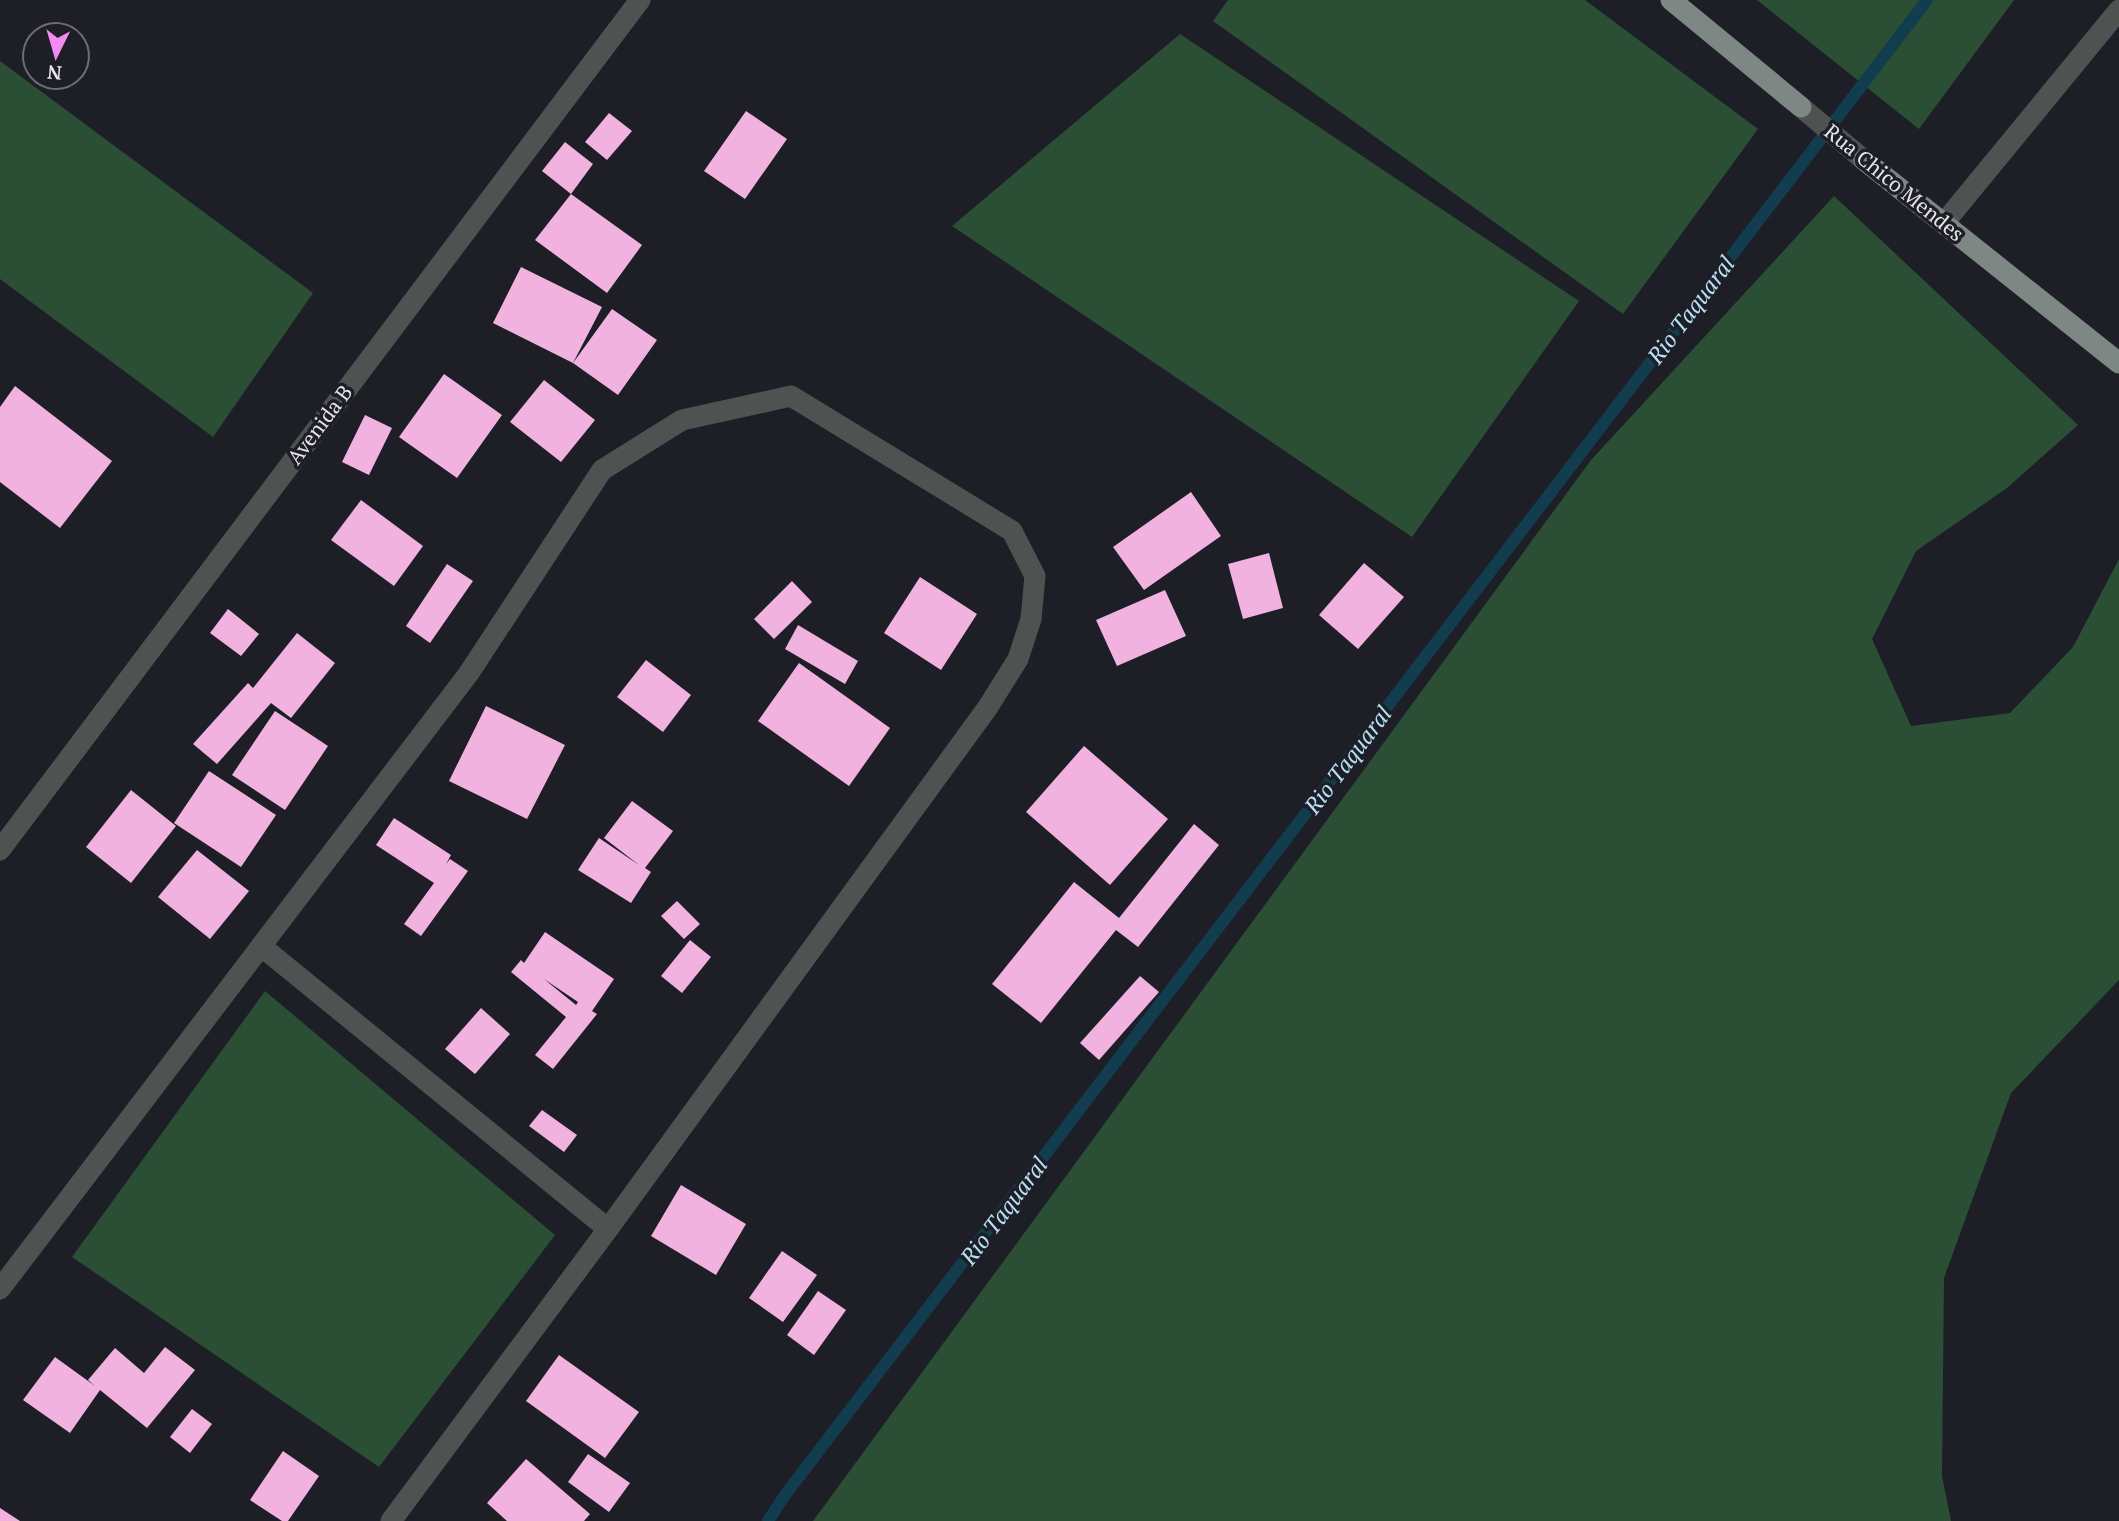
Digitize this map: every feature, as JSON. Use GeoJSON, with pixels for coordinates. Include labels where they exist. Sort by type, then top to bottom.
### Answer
{"type":"FeatureCollection","features":[{"type":"Feature","properties":{"kind":"main road","name":"Rua Chico Mendes"},"geometry":{"type":"LineString","coordinates":[[1671,0],[1801,107]]}},
{"type":"Feature","properties":{"kind":"main road","name":"Rua Chico Mendes"},"geometry":{"type":"LineString","coordinates":[[1864,160],[2119,363]]}},
{"type":"Feature","properties":{"kind":"street","name":"Avenida B"},"geometry":{"type":"LineString","coordinates":[[0,849],[640,0]]}},
{"type":"Feature","properties":{"kind":"street"},"geometry":{"type":"LineString","coordinates":[[1944,223],[2119,10]]}},
{"type":"Feature","properties":{"kind":"street","name":"Rua Chico Mendes"},"geometry":{"type":"LineString","coordinates":[[1801,107],[1864,160]]}},
{"type":"Feature","properties":{"kind":"street"},"geometry":{"type":"LineString","coordinates":[[0,1289],[469,673],[602,470],[682,420],[791,396],[1012,531],[1035,576],[1031,619],[1018,659],[988,707],[608,1229],[391,1521]]}},
{"type":"Feature","properties":{"kind":"street"},"geometry":{"type":"LineString","coordinates":[[261,946],[608,1229]]}},
{"type":"Feature","properties":{"kind":"green space"},"geometry":{"type":"Polygon","coordinates":[[[1228,0],[1585,0],[1758,129],[1623,314],[1213,21],[1228,0]]]}},
{"type":"Feature","properties":{"kind":"green space"},"geometry":{"type":"Polygon","coordinates":[[[1757,0],[2014,0],[1919,129],[1757,0]]]}},
{"type":"Feature","properties":{"kind":"green space"},"geometry":{"type":"Polygon","coordinates":[[[1180,34],[1579,301],[1412,537],[952,226],[1180,34]]]}},
{"type":"Feature","properties":{"kind":"green space"},"geometry":{"type":"Polygon","coordinates":[[[0,61],[21,77],[21,91],[40,91],[313,293],[213,437],[0,279],[0,61]]]}},
{"type":"Feature","properties":{"kind":"green space"},"geometry":{"type":"Polygon","coordinates":[[[1834,196],[2078,425],[2007,488],[1916,551],[1872,639],[1911,726],[2010,713],[2073,647],[2119,559],[2119,980],[2011,1093],[1944,1278],[1942,1476],[1951,1521],[813,1521],[1591,460],[1834,196]]]}},
{"type":"Feature","properties":{"kind":"green space"},"geometry":{"type":"Polygon","coordinates":[[[265,991],[555,1235],[379,1467],[72,1257],[265,991]]]}},
{"type":"Feature","properties":{"kind":"building"},"geometry":{"type":"Polygon","coordinates":[[[746,111],[787,139],[745,199],[704,171],[746,111]]]}},
{"type":"Feature","properties":{"kind":"building"},"geometry":{"type":"Polygon","coordinates":[[[609,113],[632,131],[607,160],[585,142],[609,113]]]}},
{"type":"Feature","properties":{"kind":"building"},"geometry":{"type":"Polygon","coordinates":[[[565,142],[593,164],[571,194],[542,171],[565,142]]]}},
{"type":"Feature","properties":{"kind":"building"},"geometry":{"type":"Polygon","coordinates":[[[571,194],[642,245],[607,293],[535,240],[571,194]]]}},
{"type":"Feature","properties":{"kind":"building"},"geometry":{"type":"Polygon","coordinates":[[[521,267],[602,307],[573,363],[493,323],[521,267]]]}},
{"type":"Feature","properties":{"kind":"building"},"geometry":{"type":"Polygon","coordinates":[[[612,309],[657,340],[618,395],[573,363],[612,309]]]}},
{"type":"Feature","properties":{"kind":"building"},"geometry":{"type":"Polygon","coordinates":[[[444,374],[502,415],[457,478],[399,437],[444,374]]]}},
{"type":"Feature","properties":{"kind":"building"},"geometry":{"type":"Polygon","coordinates":[[[544,380],[595,420],[561,462],[510,422],[544,380]]]}},
{"type":"Feature","properties":{"kind":"building"},"geometry":{"type":"Polygon","coordinates":[[[15,386],[112,461],[60,528],[0,482],[0,407],[15,386]]]}},
{"type":"Feature","properties":{"kind":"building"},"geometry":{"type":"Polygon","coordinates":[[[365,415],[392,428],[369,475],[342,462],[365,415]]]}},
{"type":"Feature","properties":{"kind":"building"},"geometry":{"type":"Polygon","coordinates":[[[1191,492],[1221,536],[1144,590],[1113,547],[1191,492]]]}},
{"type":"Feature","properties":{"kind":"building"},"geometry":{"type":"Polygon","coordinates":[[[361,500],[423,546],[394,586],[331,540],[361,500]]]}},
{"type":"Feature","properties":{"kind":"building"},"geometry":{"type":"Polygon","coordinates":[[[1269,553],[1283,608],[1243,619],[1228,564],[1269,553]]]}},
{"type":"Feature","properties":{"kind":"building"},"geometry":{"type":"Polygon","coordinates":[[[1364,563],[1404,597],[1358,649],[1319,615],[1364,563]]]}},
{"type":"Feature","properties":{"kind":"building"},"geometry":{"type":"Polygon","coordinates":[[[447,564],[473,581],[430,643],[406,626],[447,564]]]}},
{"type":"Feature","properties":{"kind":"building"},"geometry":{"type":"Polygon","coordinates":[[[920,577],[977,614],[941,670],[884,633],[920,577]]]}},
{"type":"Feature","properties":{"kind":"building"},"geometry":{"type":"Polygon","coordinates":[[[792,581],[812,602],[774,639],[754,619],[792,581]]]}},
{"type":"Feature","properties":{"kind":"building"},"geometry":{"type":"Polygon","coordinates":[[[1165,590],[1186,636],[1117,666],[1096,620],[1165,590]]]}},
{"type":"Feature","properties":{"kind":"building"},"geometry":{"type":"Polygon","coordinates":[[[228,609],[259,634],[241,656],[210,633],[228,609]]]}},
{"type":"Feature","properties":{"kind":"building"},"geometry":{"type":"Polygon","coordinates":[[[798,625],[858,661],[845,684],[785,649],[798,625]]]}},
{"type":"Feature","properties":{"kind":"building"},"geometry":{"type":"Polygon","coordinates":[[[297,633],[335,663],[291,718],[271,703],[217,764],[193,744],[248,683],[253,688],[297,633]]]}},
{"type":"Feature","properties":{"kind":"building"},"geometry":{"type":"Polygon","coordinates":[[[646,660],[691,695],[663,732],[617,697],[646,660]]]}},
{"type":"Feature","properties":{"kind":"building"},"geometry":{"type":"Polygon","coordinates":[[[799,663],[890,728],[849,786],[758,721],[799,663]]]}},
{"type":"Feature","properties":{"kind":"building"},"geometry":{"type":"Polygon","coordinates":[[[486,706],[565,745],[527,819],[449,781],[486,706]]]}},
{"type":"Feature","properties":{"kind":"building"},"geometry":{"type":"Polygon","coordinates":[[[275,711],[328,746],[285,810],[232,775],[275,711]]]}},
{"type":"Feature","properties":{"kind":"building"},"geometry":{"type":"Polygon","coordinates":[[[1084,746],[1168,819],[1110,885],[1026,812],[1084,746]]]}},
{"type":"Feature","properties":{"kind":"building"},"geometry":{"type":"Polygon","coordinates":[[[209,771],[276,815],[241,867],[174,823],[209,771]]]}},
{"type":"Feature","properties":{"kind":"building"},"geometry":{"type":"Polygon","coordinates":[[[131,790],[176,826],[131,883],[86,847],[131,790]]]}},
{"type":"Feature","properties":{"kind":"building"},"geometry":{"type":"Polygon","coordinates":[[[632,801],[673,831],[645,868],[651,872],[631,903],[578,870],[599,838],[639,865],[604,838],[632,801]]]}},
{"type":"Feature","properties":{"kind":"building"},"geometry":{"type":"Polygon","coordinates":[[[394,818],[451,855],[446,864],[450,859],[468,871],[421,936],[404,924],[434,883],[376,845],[394,818]]]}},
{"type":"Feature","properties":{"kind":"building"},"geometry":{"type":"Polygon","coordinates":[[[1194,824],[1219,845],[1138,947],[1116,930],[1041,1023],[992,984],[1074,882],[1119,918],[1194,824]]]}},
{"type":"Feature","properties":{"kind":"building"},"geometry":{"type":"Polygon","coordinates":[[[197,850],[249,891],[210,939],[158,897],[197,850]]]}},
{"type":"Feature","properties":{"kind":"building"},"geometry":{"type":"Polygon","coordinates":[[[677,901],[700,924],[684,939],[661,916],[677,901]]]}},
{"type":"Feature","properties":{"kind":"building"},"geometry":{"type":"Polygon","coordinates":[[[545,932],[614,979],[592,1011],[597,1014],[553,1069],[535,1055],[566,1017],[511,972],[521,960],[524,963],[545,932]],[[544,979],[576,1005],[578,1002],[544,979]]]}},
{"type":"Feature","properties":{"kind":"building"},"geometry":{"type":"Polygon","coordinates":[[[690,940],[711,957],[682,993],[661,976],[690,940]]]}},
{"type":"Feature","properties":{"kind":"building"},"geometry":{"type":"Polygon","coordinates":[[[1140,976],[1159,992],[1099,1060],[1080,1043],[1140,976]]]}},
{"type":"Feature","properties":{"kind":"building"},"geometry":{"type":"Polygon","coordinates":[[[481,1008],[510,1034],[475,1074],[445,1049],[481,1008]]]}},
{"type":"Feature","properties":{"kind":"building"},"geometry":{"type":"Polygon","coordinates":[[[542,1110],[577,1135],[564,1152],[529,1126],[542,1110]]]}},
{"type":"Feature","properties":{"kind":"building"},"geometry":{"type":"Polygon","coordinates":[[[681,1185],[746,1224],[716,1275],[651,1236],[681,1185]]]}},
{"type":"Feature","properties":{"kind":"building"},"geometry":{"type":"Polygon","coordinates":[[[782,1251],[817,1275],[783,1322],[749,1298],[782,1251]]]}},
{"type":"Feature","properties":{"kind":"building"},"geometry":{"type":"Polygon","coordinates":[[[818,1291],[846,1310],[814,1355],[787,1335],[818,1291]]]}},
{"type":"Feature","properties":{"kind":"building"},"geometry":{"type":"Polygon","coordinates":[[[165,1347],[195,1370],[147,1428],[100,1390],[70,1433],[23,1400],[55,1357],[95,1386],[88,1380],[115,1348],[144,1373],[165,1347]]]}},
{"type":"Feature","properties":{"kind":"building"},"geometry":{"type":"Polygon","coordinates":[[[559,1355],[639,1412],[605,1458],[526,1401],[559,1355]]]}},
{"type":"Feature","properties":{"kind":"building"},"geometry":{"type":"Polygon","coordinates":[[[192,1409],[212,1424],[190,1453],[170,1437],[192,1409]]]}},
{"type":"Feature","properties":{"kind":"building"},"geometry":{"type":"Polygon","coordinates":[[[283,1451],[319,1476],[288,1521],[282,1521],[250,1500],[283,1451]]]}},
{"type":"Feature","properties":{"kind":"building"},"geometry":{"type":"Polygon","coordinates":[[[588,1454],[630,1483],[609,1512],[568,1482],[588,1454]]]}},
{"type":"Feature","properties":{"kind":"building"},"geometry":{"type":"Polygon","coordinates":[[[526,1459],[590,1514],[584,1521],[507,1521],[487,1503],[526,1459]]]}},
{"type":"Feature","properties":{"kind":"building"},"geometry":{"type":"Polygon","coordinates":[[[0,1508],[20,1521],[0,1521],[0,1508]]]}},
{"type":"Feature","properties":{"kind":"waterway","name":"Rio Taquaral"},"geometry":{"type":"LineString","coordinates":[[768,1521],[785,1495],[1927,0]]}}]}
